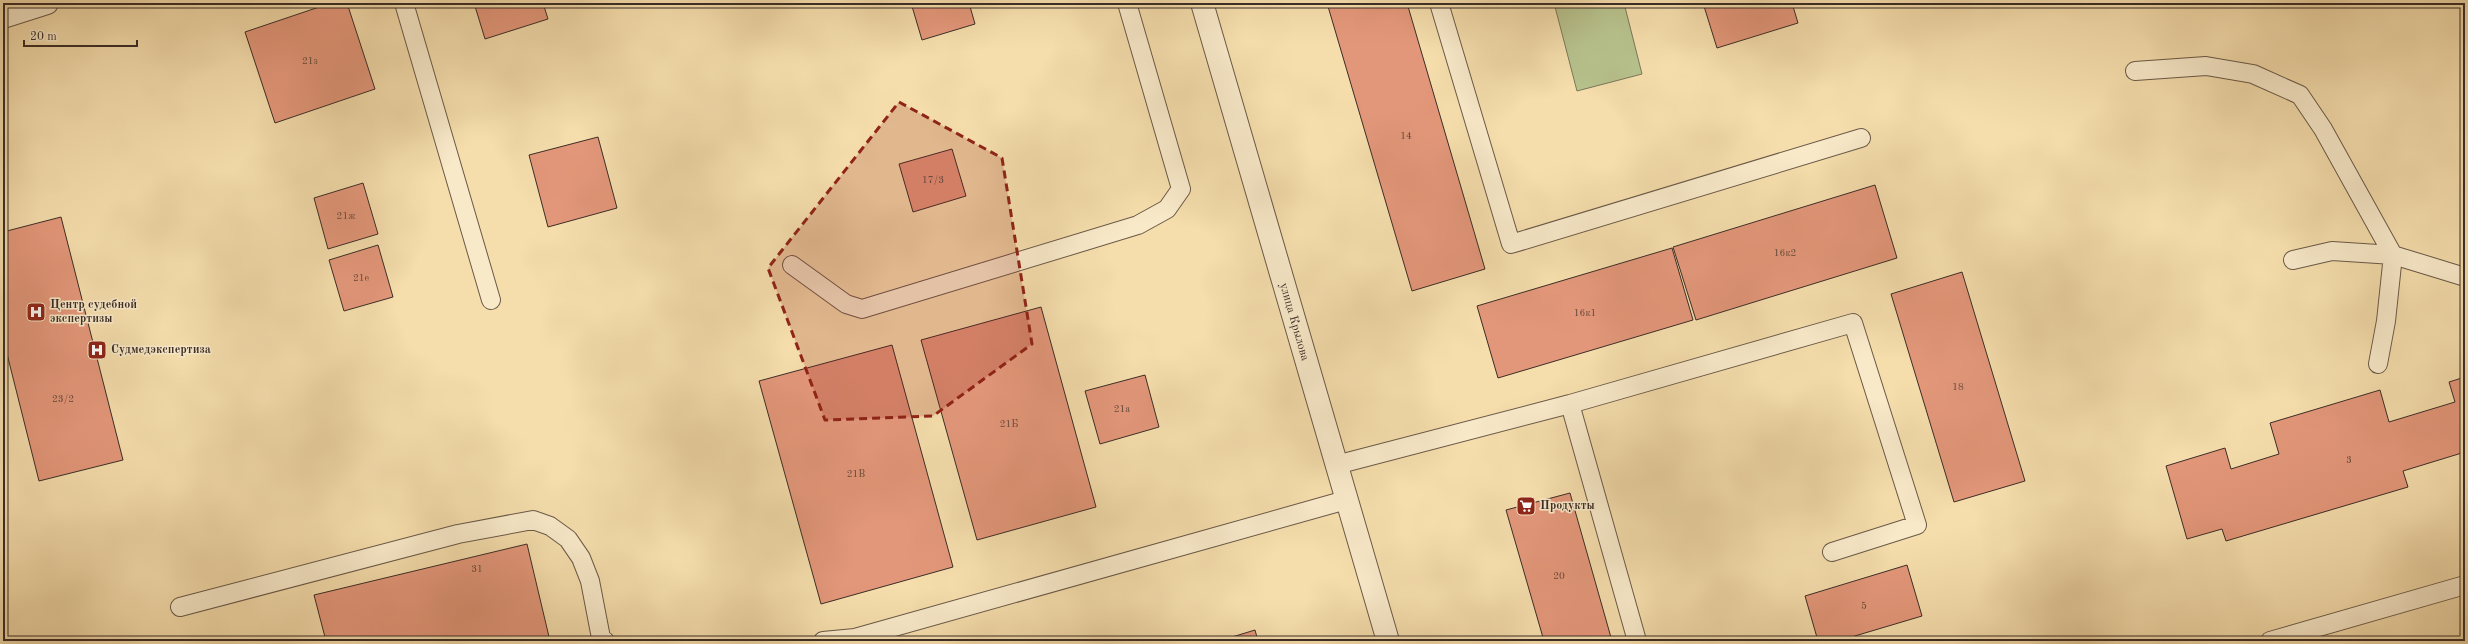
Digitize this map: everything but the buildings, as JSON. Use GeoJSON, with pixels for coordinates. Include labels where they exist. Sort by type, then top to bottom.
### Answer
{"type":"FeatureCollection","features":[{"type":"Feature","properties":{"kind":"street"},"geometry":{"type":"LineString","coordinates":[[3,17],[47,3]]}},
{"type":"Feature","properties":{"kind":"street","name":"улица Крылова"},"geometry":{"type":"LineString","coordinates":[[1202,3],[1388,641]]}},
{"type":"Feature","properties":{"kind":"lane"},"geometry":{"type":"LineString","coordinates":[[404,3],[491,300]]}},
{"type":"Feature","properties":{"kind":"lane"},"geometry":{"type":"LineString","coordinates":[[792,265],[846,304],[862,309],[1138,225],[1167,209],[1181,189],[1127,3]]}},
{"type":"Feature","properties":{"kind":"lane"},"geometry":{"type":"LineString","coordinates":[[1439,3],[1511,244],[1861,138]]}},
{"type":"Feature","properties":{"kind":"lane"},"geometry":{"type":"LineString","coordinates":[[2135,71],[2206,66],[2254,74],[2300,95],[2323,129],[2393,256],[2386,321],[2378,364]]}},
{"type":"Feature","properties":{"kind":"lane"},"geometry":{"type":"LineString","coordinates":[[2293,260],[2332,251],[2393,256],[2465,277]]}},
{"type":"Feature","properties":{"kind":"lane"},"geometry":{"type":"LineString","coordinates":[[1336,465],[1570,404],[1853,323],[1917,525],[1832,552]]}},
{"type":"Feature","properties":{"kind":"lane"},"geometry":{"type":"LineString","coordinates":[[1570,404],[1637,641]]}},
{"type":"Feature","properties":{"kind":"lane"},"geometry":{"type":"LineString","coordinates":[[823,641],[855,639],[1346,500]]}},
{"type":"Feature","properties":{"kind":"lane"},"geometry":{"type":"LineString","coordinates":[[180,607],[458,534],[532,520],[550,526],[568,539],[581,558],[590,581],[601,638],[605,641]]}},
{"type":"Feature","properties":{"kind":"lane"},"geometry":{"type":"LineString","coordinates":[[2270,641],[2465,585]]}},
{"type":"Feature","properties":{"kind":"highlighted area"},"geometry":{"type":"Polygon","coordinates":[[[899,102],[1002,158],[1032,344],[933,416],[825,420],[768,268],[899,102]]]}},
{"type":"Feature","properties":{"kind":"green space"},"geometry":{"type":"Polygon","coordinates":[[[1554,3],[1624,3],[1642,74],[1577,91],[1554,3]]]}},
{"type":"Feature","properties":{"kind":"place","name":"Центр судебной экспертизы"},"geometry":{"type":"Point","coordinates":[36,312]}},
{"type":"Feature","properties":{"kind":"place","name":"Судмедэкспертиза"},"geometry":{"type":"Point","coordinates":[97,350]}},
{"type":"Feature","properties":{"kind":"place","name":"Продукты"},"geometry":{"type":"Point","coordinates":[1526,506]}}]}
